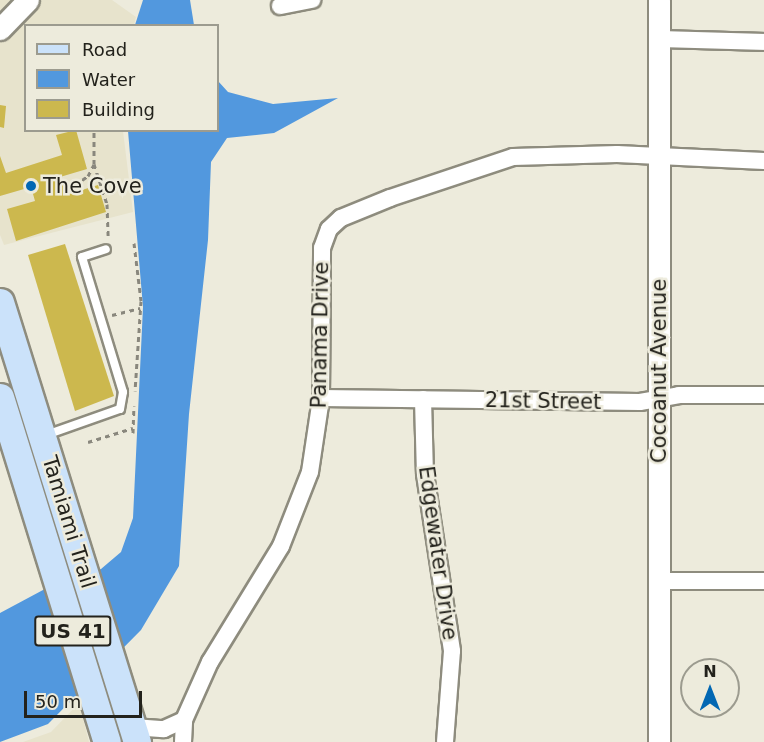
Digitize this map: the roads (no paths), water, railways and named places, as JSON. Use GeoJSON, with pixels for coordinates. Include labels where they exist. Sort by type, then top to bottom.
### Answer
{"type":"FeatureCollection","features":[{"type":"Feature","properties":{"kind":"main road","name":"Tamiami Trail"},"geometry":{"type":"LineString","coordinates":[[0,302],[135,734]]}},
{"type":"Feature","properties":{"kind":"main road","name":"Tamiami Trail"},"geometry":{"type":"LineString","coordinates":[[0,397],[8,447],[55,571],[107,742]]}},
{"type":"Feature","properties":{"kind":"street"},"geometry":{"type":"LineString","coordinates":[[0,29],[28,0]]}},
{"type":"Feature","properties":{"kind":"street"},"geometry":{"type":"LineString","coordinates":[[280,6],[312,0]]}},
{"type":"Feature","properties":{"kind":"street","name":"Cocoanut Avenue"},"geometry":{"type":"LineString","coordinates":[[659,0],[659,742]]}},
{"type":"Feature","properties":{"kind":"street"},"geometry":{"type":"LineString","coordinates":[[659,39],[764,42]]}},
{"type":"Feature","properties":{"kind":"street","name":"Panama Drive"},"geometry":{"type":"LineString","coordinates":[[183,742],[184,720],[210,662],[280,546],[297,512],[317,440],[321,398],[322,248],[330,229],[341,218],[513,157],[548,153],[764,161]]}},
{"type":"Feature","properties":{"kind":"street","name":"21st Street"},"geometry":{"type":"LineString","coordinates":[[321,398],[640,402],[680,395],[764,395]]}},
{"type":"Feature","properties":{"kind":"street","name":"Edgewater Drive"},"geometry":{"type":"LineString","coordinates":[[423,399],[425,474],[452,651],[446,742]]}},
{"type":"Feature","properties":{"kind":"street"},"geometry":{"type":"LineString","coordinates":[[8,447],[43,436]]}},
{"type":"Feature","properties":{"kind":"street"},"geometry":{"type":"LineString","coordinates":[[658,581],[764,581]]}},
{"type":"Feature","properties":{"kind":"street"},"geometry":{"type":"LineString","coordinates":[[135,734],[164,729],[184,720]]}},
{"type":"Feature","properties":{"kind":"lane"},"geometry":{"type":"LineString","coordinates":[[43,436],[120,409],[123,392],[98,318],[82,257],[106,249]]}},
{"type":"Feature","properties":{"kind":"water"},"geometry":{"type":"Polygon","coordinates":[[[143,0],[190,0],[194,24],[135,24],[143,0]]]}},
{"type":"Feature","properties":{"kind":"water"},"geometry":{"type":"Polygon","coordinates":[[[219,82],[228,92],[273,104],[338,98],[274,133],[227,138],[211,162],[208,240],[189,414],[179,566],[141,630],[48,724],[0,742],[0,613],[43,590],[101,569],[121,552],[133,518],[143,307],[128,132],[219,132],[219,82]]]}},
{"type":"Feature","properties":{"kind":"place","name":"The Cove"},"geometry":{"type":"Point","coordinates":[31,186]}}]}
